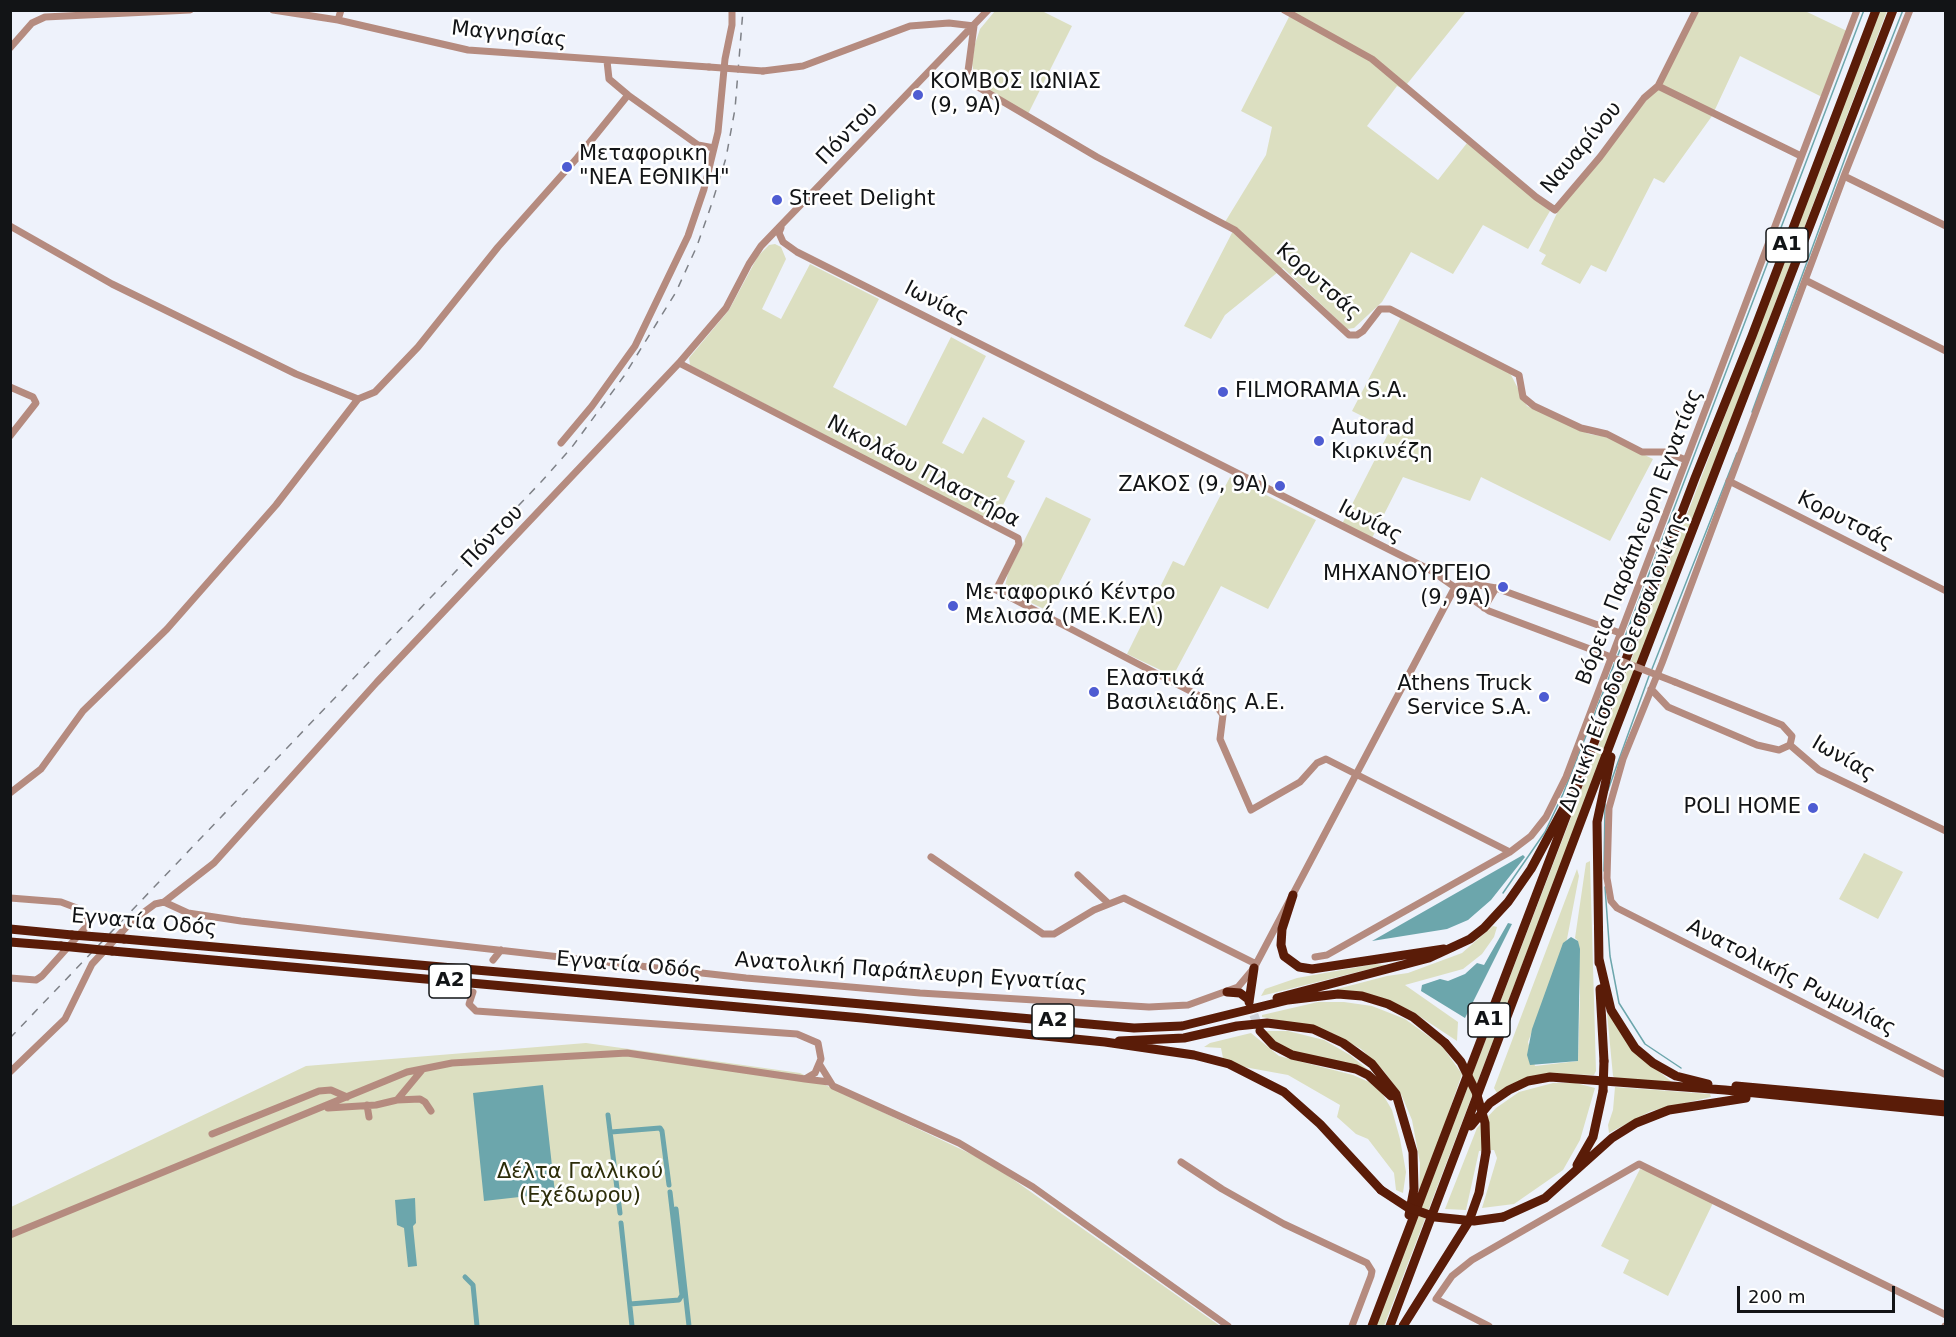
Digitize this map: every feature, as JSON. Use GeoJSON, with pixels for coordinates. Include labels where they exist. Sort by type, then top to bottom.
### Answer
{"type":"FeatureCollection","features":[{"type":"Feature","properties":{"kind":"highway","name":"Δυτική Είσοδος Θεσσαλονίκης"},"geometry":{"type":"LineString","coordinates":[[1390,1280],[1695,477],[1756,326],[1876,10]]}},
{"type":"Feature","properties":{"kind":"highway","name":"Δυτική Είσοδος Θεσσαλονίκης"},"geometry":{"type":"LineString","coordinates":[[1390,1326],[1615,731],[1893,10]]}},
{"type":"Feature","properties":{"kind":"highway"},"geometry":{"type":"LineString","coordinates":[[1567,1179],[1593,1137],[1604,1091],[1597,822],[1615,731]]}},
{"type":"Feature","properties":{"kind":"highway"},"geometry":{"type":"LineString","coordinates":[[1242,1010],[1296,991],[1429,958],[1459,947],[1484,928],[1508,902],[1551,835],[1589,760]]}},
{"type":"Feature","properties":{"kind":"highway"},"geometry":{"type":"LineString","coordinates":[[1293,895],[1282,929],[1281,945],[1288,960],[1305,968],[1459,947]]}},
{"type":"Feature","properties":{"kind":"highway","name":"Εγνατία Οδός"},"geometry":{"type":"LineString","coordinates":[[10,930],[1134,1028],[1182,1026],[1242,1010]]}},
{"type":"Feature","properties":{"kind":"highway","name":"Εγνατία Οδός"},"geometry":{"type":"LineString","coordinates":[[10,942],[1105,1042]]}},
{"type":"Feature","properties":{"kind":"highway"},"geometry":{"type":"LineString","coordinates":[[1599,959],[1605,996],[1625,1036],[1643,1055],[1676,1076],[1716,1085],[1946,1105]]}},
{"type":"Feature","properties":{"kind":"highway"},"geometry":{"type":"LineString","coordinates":[[1227,992],[1240,993],[1249,1001],[1255,966]]}},
{"type":"Feature","properties":{"kind":"highway","name":"Α2"},"geometry":{"type":"LineString","coordinates":[[1242,1010],[1324,994],[1362,996],[1388,1004],[1413,1017],[1445,1042],[1461,1062],[1476,1092],[1485,1123],[1486,1152],[1479,1193],[1469,1221],[1403,1326]]}},
{"type":"Feature","properties":{"kind":"highway","name":"Α2"},"geometry":{"type":"LineString","coordinates":[[1105,1042],[1184,1038],[1250,1023],[1299,1026],[1322,1032],[1362,1055],[1387,1081],[1400,1107],[1413,1152],[1413,1189],[1409,1214],[1390,1280]]}},
{"type":"Feature","properties":{"kind":"highway"},"geometry":{"type":"LineString","coordinates":[[1260,1031],[1273,1045],[1292,1054],[1356,1069],[1368,1075],[1384,1088],[1400,1107]]}},
{"type":"Feature","properties":{"kind":"highway"},"geometry":{"type":"LineString","coordinates":[[1105,1042],[1211,1058],[1264,1080],[1302,1107],[1381,1190],[1407,1207],[1435,1216],[1474,1221],[1503,1217],[1545,1198],[1612,1138],[1658,1113],[1738,1098],[1778,1097]]}},
{"type":"Feature","properties":{"kind":"highway"},"geometry":{"type":"LineString","coordinates":[[1455,1158],[1474,1120],[1490,1103],[1518,1085],[1539,1079],[1561,1077],[1946,1112]]}},
{"type":"Feature","properties":{"kind":"highway","name":"Α1"},"geometry":{"type":"LineString","coordinates":[[1372,1326],[1390,1280]]}},
{"type":"Feature","properties":{"kind":"street"},"geometry":{"type":"LineString","coordinates":[[10,48],[38,19],[90,13],[190,10]]}},
{"type":"Feature","properties":{"kind":"street","name":"Μαγνησίας"},"geometry":{"type":"LineString","coordinates":[[273,10],[338,20],[468,50],[763,71],[804,66],[910,26],[949,23],[974,26]]}},
{"type":"Feature","properties":{"kind":"street"},"geometry":{"type":"LineString","coordinates":[[338,20],[341,10]]}},
{"type":"Feature","properties":{"kind":"street"},"geometry":{"type":"LineString","coordinates":[[561,443],[592,406],[635,346],[688,236],[714,148],[722,103],[732,10]]}},
{"type":"Feature","properties":{"kind":"street","name":"Πόντου"},"geometry":{"type":"LineString","coordinates":[[10,1072],[65,1019],[92,964],[132,921],[155,904],[164,902],[214,863],[376,682],[679,363],[726,308],[754,255],[988,10]]}},
{"type":"Feature","properties":{"kind":"street","name":"Ναυαρίνου"},"geometry":{"type":"LineString","coordinates":[[1284,10],[1372,59],[1552,209],[1560,206],[1640,103],[1658,86]]}},
{"type":"Feature","properties":{"kind":"street"},"geometry":{"type":"LineString","coordinates":[[1696,10],[1658,86],[1801,156]]}},
{"type":"Feature","properties":{"kind":"street","name":"Βόρεια Παράπλευρη Εγνατίας"},"geometry":{"type":"LineString","coordinates":[[1315,957],[1327,955],[1510,852],[1531,836],[1551,807],[1566,777],[1857,10]]}},
{"type":"Feature","properties":{"kind":"street"},"geometry":{"type":"LineString","coordinates":[[1790,745],[1779,750],[1757,745],[1668,707],[1651,688],[1807,281],[1844,176],[1910,10]]}},
{"type":"Feature","properties":{"kind":"street","name":"Κορυτσάς"},"geometry":{"type":"LineString","coordinates":[[974,26],[968,71],[978,87],[1097,157],[1235,230],[1349,334],[1358,334],[1363,331],[1380,309],[1390,309],[1519,375],[1523,397],[1534,406],[1581,428],[1607,434],[1642,452],[1666,452],[1686,460]]}},
{"type":"Feature","properties":{"kind":"street"},"geometry":{"type":"LineString","coordinates":[[607,61],[609,79],[628,95],[698,145],[714,148]]}},
{"type":"Feature","properties":{"kind":"street"},"geometry":{"type":"LineString","coordinates":[[10,793],[41,769],[83,711],[167,629],[276,505],[358,399],[375,392],[418,347],[498,247],[570,166],[628,95]]}},
{"type":"Feature","properties":{"kind":"street"},"geometry":{"type":"LineString","coordinates":[[1844,176],[1946,226]]}},
{"type":"Feature","properties":{"kind":"street"},"geometry":{"type":"LineString","coordinates":[[10,226],[121,288],[296,374],[358,399]]}},
{"type":"Feature","properties":{"kind":"street","name":"Ιωνίας"},"geometry":{"type":"LineString","coordinates":[[781,228],[779,233],[783,242],[797,252],[1430,570],[1484,609],[1778,723],[1790,731],[1790,745],[1819,770],[1946,831]]}},
{"type":"Feature","properties":{"kind":"street"},"geometry":{"type":"LineString","coordinates":[[1807,281],[1946,351]]}},
{"type":"Feature","properties":{"kind":"street","name":"Νικολάου Πλαστήρα"},"geometry":{"type":"LineString","coordinates":[[679,363],[1018,538],[1019,544],[996,590],[1215,704],[1224,718],[1219,730],[1220,739],[1251,810],[1303,780],[1321,760],[1331,760],[1357,773]]}},
{"type":"Feature","properties":{"kind":"street"},"geometry":{"type":"LineString","coordinates":[[10,387],[33,397],[36,403],[10,436]]}},
{"type":"Feature","properties":{"kind":"street","name":"Κορυτσάς"},"geometry":{"type":"LineString","coordinates":[[1729,481],[1946,591]]}},
{"type":"Feature","properties":{"kind":"street"},"geometry":{"type":"LineString","coordinates":[[1227,992],[1243,982],[1255,966],[1455,587],[1467,583],[1496,588],[1620,633]]}},
{"type":"Feature","properties":{"kind":"street"},"geometry":{"type":"LineString","coordinates":[[1484,609],[1496,588]]}},
{"type":"Feature","properties":{"kind":"street","name":"Ανατολικής Ρωμυλίας"},"geometry":{"type":"LineString","coordinates":[[1651,688],[1623,759],[1609,808],[1607,878],[1611,903],[1621,911],[1946,1075]]}},
{"type":"Feature","properties":{"kind":"street"},"geometry":{"type":"LineString","coordinates":[[1357,773],[1510,852]]}},
{"type":"Feature","properties":{"kind":"street"},"geometry":{"type":"LineString","coordinates":[[932,857],[1045,935],[1054,934],[1108,903],[1124,898],[1255,966]]}},
{"type":"Feature","properties":{"kind":"street"},"geometry":{"type":"LineString","coordinates":[[1078,875],[1108,903]]}},
{"type":"Feature","properties":{"kind":"street"},"geometry":{"type":"LineString","coordinates":[[10,898],[61,902],[82,910],[88,919],[86,927],[42,976],[36,980],[10,978]]}},
{"type":"Feature","properties":{"kind":"street","name":"Ανατολική Παράπλευρη Εγνατίας"},"geometry":{"type":"LineString","coordinates":[[164,902],[188,913],[241,921],[862,988],[1149,1007],[1188,1005],[1227,992]]}},
{"type":"Feature","properties":{"kind":"street"},"geometry":{"type":"LineString","coordinates":[[493,960],[501,950]]}},
{"type":"Feature","properties":{"kind":"street"},"geometry":{"type":"LineString","coordinates":[[473,992],[469,1004],[476,1011],[797,1034],[818,1043],[822,1053],[815,1073],[805,1079]]}},
{"type":"Feature","properties":{"kind":"street"},"geometry":{"type":"LineString","coordinates":[[10,1235],[407,1072],[452,1063],[504,1058],[627,1053],[829,1082],[874,1106],[959,1143],[1015,1175],[1228,1326]]}},
{"type":"Feature","properties":{"kind":"street"},"geometry":{"type":"LineString","coordinates":[[819,1065],[829,1082]]}},
{"type":"Feature","properties":{"kind":"street"},"geometry":{"type":"LineString","coordinates":[[397,1100],[413,1077],[424,1069]]}},
{"type":"Feature","properties":{"kind":"street"},"geometry":{"type":"LineString","coordinates":[[212,1134],[319,1091],[331,1090],[347,1097]]}},
{"type":"Feature","properties":{"kind":"street"},"geometry":{"type":"LineString","coordinates":[[321,1109],[420,1099],[428,1105],[430,1111]]}},
{"type":"Feature","properties":{"kind":"street"},"geometry":{"type":"LineString","coordinates":[[367,1105],[369,1117]]}},
{"type":"Feature","properties":{"kind":"street"},"geometry":{"type":"LineString","coordinates":[[1181,1162],[1222,1189],[1284,1224],[1367,1263],[1372,1270],[1371,1276],[1352,1326]]}},
{"type":"Feature","properties":{"kind":"street"},"geometry":{"type":"LineString","coordinates":[[1489,1326],[1436,1299],[1452,1276],[1473,1260],[1634,1166],[1644,1165],[1783,1237],[1946,1315]]}},
{"type":"Feature","properties":{"kind":"green space"},"geometry":{"type":"Polygon","coordinates":[[[995,11],[1042,11],[1072,26],[1027,116],[975,81],[972,63],[975,44],[980,29],[995,11]]]}},
{"type":"Feature","properties":{"kind":"green space"},"geometry":{"type":"Polygon","coordinates":[[[1287,11],[1466,11],[1403,89],[1397,86],[1367,126],[1438,180],[1467,143],[1550,211],[1528,249],[1483,225],[1453,274],[1411,252],[1382,302],[1354,328],[1347,329],[1283,268],[1225,315],[1211,339],[1184,326],[1235,227],[1225,222],[1266,155],[1272,127],[1241,111],[1291,13],[1287,11]]]}},
{"type":"Feature","properties":{"kind":"green space"},"geometry":{"type":"Polygon","coordinates":[[[1699,11],[1805,11],[1847,31],[1822,97],[1740,56],[1712,116],[1664,183],[1654,178],[1606,272],[1591,265],[1580,284],[1541,264],[1546,255],[1539,251],[1558,211],[1665,77],[1699,11]]]}},
{"type":"Feature","properties":{"kind":"green space"},"geometry":{"type":"Polygon","coordinates":[[[1880,11],[1887,11],[1384,1326],[1376,1326],[1880,11]]]}},
{"type":"Feature","properties":{"kind":"green space"},"geometry":{"type":"Polygon","coordinates":[[[775,244],[781,247],[786,259],[762,309],[781,319],[810,264],[879,299],[833,387],[906,426],[951,337],[986,356],[942,443],[963,454],[983,417],[1025,441],[1007,477],[1015,481],[994,523],[690,365],[689,358],[729,310],[758,256],[769,245],[775,244]]]}},
{"type":"Feature","properties":{"kind":"green space"},"geometry":{"type":"Polygon","coordinates":[[[1401,317],[1510,373],[1527,406],[1589,434],[1607,437],[1653,459],[1610,541],[1481,477],[1470,501],[1403,477],[1372,538],[1342,524],[1390,430],[1352,411],[1401,317]]]}},
{"type":"Feature","properties":{"kind":"green space"},"geometry":{"type":"Polygon","coordinates":[[[1230,477],[1316,520],[1268,609],[1221,586],[1173,676],[1127,654],[1173,561],[1184,566],[1230,477]]]}},
{"type":"Feature","properties":{"kind":"green space"},"geometry":{"type":"Polygon","coordinates":[[[1046,497],[1091,519],[1046,610],[1011,593],[1005,586],[1008,573],[1046,497]]]}},
{"type":"Feature","properties":{"kind":"green space"},"geometry":{"type":"Polygon","coordinates":[[[1864,853],[1903,872],[1878,919],[1839,899],[1864,853]]]}},
{"type":"Feature","properties":{"kind":"green space"},"geometry":{"type":"Polygon","coordinates":[[[1590,861],[1596,1071],[1594,1075],[1552,1074],[1497,1093],[1494,1088],[1577,869],[1579,876],[1567,939],[1528,1042],[1535,1066],[1578,1061],[1580,996],[1578,941],[1575,938],[1586,863],[1590,861]]]}},
{"type":"Feature","properties":{"kind":"green space"},"geometry":{"type":"Polygon","coordinates":[[[1493,926],[1497,927],[1494,937],[1482,954],[1463,969],[1405,985],[1458,1022],[1457,1041],[1413,1012],[1388,1000],[1336,992],[1337,989],[1408,973],[1462,953],[1493,926]]]}},
{"type":"Feature","properties":{"kind":"green space"},"geometry":{"type":"Polygon","coordinates":[[[1375,964],[1386,965],[1261,996],[1265,989],[1297,978],[1375,964]]]}},
{"type":"Feature","properties":{"kind":"green space"},"geometry":{"type":"Polygon","coordinates":[[[1318,1002],[1344,1002],[1372,1006],[1405,1019],[1442,1046],[1462,1074],[1419,1198],[1420,1163],[1412,1120],[1401,1094],[1383,1070],[1361,1049],[1334,1034],[1319,1028],[1262,1017],[1262,1015],[1318,1002]]]}},
{"type":"Feature","properties":{"kind":"green space"},"geometry":{"type":"Polygon","coordinates":[[[1607,1013],[1610,1013],[1632,1049],[1673,1083],[1616,1079],[1613,1076],[1607,1013]]]}},
{"type":"Feature","properties":{"kind":"green space"},"geometry":{"type":"Polygon","coordinates":[[[1265,1031],[1288,1031],[1324,1040],[1350,1055],[1377,1077],[1302,1056],[1276,1043],[1265,1031]]]}},
{"type":"Feature","properties":{"kind":"green space"},"geometry":{"type":"Polygon","coordinates":[[[1251,1033],[1279,1056],[1353,1075],[1369,1082],[1382,1093],[1392,1110],[1400,1139],[1406,1172],[1403,1193],[1396,1190],[1394,1173],[1368,1139],[1356,1134],[1337,1117],[1340,1105],[1288,1075],[1244,1067],[1223,1058],[1221,1048],[1204,1047],[1210,1043],[1251,1033]]]}},
{"type":"Feature","properties":{"kind":"green space","name":"Δέλτα Γαλλικού (Εχέδωρου)"},"geometry":{"type":"Polygon","coordinates":[[[586,1043],[800,1073],[990,1163],[1220,1326],[11,1326],[11,1207],[306,1066],[586,1043]]]}},
{"type":"Feature","properties":{"kind":"green space"},"geometry":{"type":"Polygon","coordinates":[[[1553,1083],[1576,1083],[1595,1088],[1580,1140],[1563,1170],[1514,1204],[1482,1208],[1497,1158],[1494,1150],[1479,1151],[1466,1210],[1445,1209],[1477,1128],[1496,1108],[1519,1092],[1553,1083]]]}},
{"type":"Feature","properties":{"kind":"green space"},"geometry":{"type":"Polygon","coordinates":[[[1615,1087],[1710,1094],[1711,1097],[1651,1111],[1609,1133],[1608,1125],[1613,1110],[1615,1087]]]}},
{"type":"Feature","properties":{"kind":"green space"},"geometry":{"type":"Polygon","coordinates":[[[1640,1169],[1713,1203],[1668,1296],[1623,1273],[1629,1260],[1601,1246],[1640,1169]]]}},
{"type":"Feature","properties":{"kind":"water"},"geometry":{"type":"Polygon","coordinates":[[[1523,855],[1525,857],[1491,900],[1468,920],[1447,929],[1372,941],[1523,855]]]}},
{"type":"Feature","properties":{"kind":"water"},"geometry":{"type":"Polygon","coordinates":[[[1508,923],[1512,924],[1465,1018],[1421,991],[1422,985],[1440,979],[1448,981],[1465,974],[1477,963],[1484,965],[1508,923]]]}},
{"type":"Feature","properties":{"kind":"water"},"geometry":{"type":"Polygon","coordinates":[[[1571,937],[1578,941],[1580,949],[1578,1061],[1530,1065],[1527,1055],[1532,1029],[1563,943],[1571,937]]]}},
{"type":"Feature","properties":{"kind":"water"},"geometry":{"type":"Polygon","coordinates":[[[543,1085],[555,1193],[484,1201],[473,1093],[543,1085]]]}},
{"type":"Feature","properties":{"kind":"water"},"geometry":{"type":"Polygon","coordinates":[[[415,1198],[416,1223],[413,1226],[417,1266],[408,1267],[404,1228],[397,1225],[395,1200],[415,1198]]]}},
{"type":"Feature","properties":{"kind":"waterway"},"geometry":{"type":"LineString","coordinates":[[1618,655],[1864,10]]}},
{"type":"Feature","properties":{"kind":"waterway"},"geometry":{"type":"LineString","coordinates":[[1752,412],[1851,142],[1903,10]]}},
{"type":"Feature","properties":{"kind":"waterway"},"geometry":{"type":"LineString","coordinates":[[1652,669],[1737,453]]}},
{"type":"Feature","properties":{"kind":"waterway"},"geometry":{"type":"LineString","coordinates":[[1503,893],[1545,832],[1563,794],[1615,662]]}},
{"type":"Feature","properties":{"kind":"waterway"},"geometry":{"type":"LineString","coordinates":[[1608,790],[1649,676]]}},
{"type":"Feature","properties":{"kind":"waterway"},"geometry":{"type":"LineString","coordinates":[[1604,871],[1605,804]]}},
{"type":"Feature","properties":{"kind":"waterway"},"geometry":{"type":"LineString","coordinates":[[1605,887],[1610,956],[1619,1003],[1645,1044],[1681,1068]]}},
{"type":"Feature","properties":{"kind":"waterway"},"geometry":{"type":"LineString","coordinates":[[608,1115],[620,1213]]}},
{"type":"Feature","properties":{"kind":"waterway"},"geometry":{"type":"LineString","coordinates":[[611,1132],[660,1128],[669,1185]]}},
{"type":"Feature","properties":{"kind":"waterway"},"geometry":{"type":"LineString","coordinates":[[630,1304],[679,1300],[682,1295],[670,1192]]}},
{"type":"Feature","properties":{"kind":"waterway"},"geometry":{"type":"LineString","coordinates":[[676,1209],[689,1326]]}},
{"type":"Feature","properties":{"kind":"waterway"},"geometry":{"type":"LineString","coordinates":[[621,1223],[632,1326]]}},
{"type":"Feature","properties":{"kind":"waterway"},"geometry":{"type":"LineString","coordinates":[[465,1277],[473,1285],[477,1326]]}},
{"type":"Feature","properties":{"kind":"tunnel"},"geometry":{"type":"LineString","coordinates":[[1249,1002],[1260,1031]]}},
{"type":"Feature","properties":{"kind":"railway"},"geometry":{"type":"LineString","coordinates":[[10,1038],[541,482],[572,447],[624,376],[676,292],[697,246],[712,203],[726,158],[735,109],[743,10]]}},
{"type":"Feature","properties":{"kind":"place","name":"ΚΟΜΒΟΣ ΙΩΝΙΑΣ (9, 9Α)"},"geometry":{"type":"Point","coordinates":[918,95]}},
{"type":"Feature","properties":{"kind":"place","name":"Μεταφορικη \"ΝΕΑ ΕΘΝΙΚΗ\""},"geometry":{"type":"Point","coordinates":[567,167]}},
{"type":"Feature","properties":{"kind":"place","name":"Street Delight"},"geometry":{"type":"Point","coordinates":[777,200]}},
{"type":"Feature","properties":{"kind":"place","name":"FILMORAMA S.A."},"geometry":{"type":"Point","coordinates":[1223,392]}},
{"type":"Feature","properties":{"kind":"place","name":"Autorad Κιρκινέζη"},"geometry":{"type":"Point","coordinates":[1319,441]}},
{"type":"Feature","properties":{"kind":"place","name":"ΖΑΚΟΣ (9, 9Α)"},"geometry":{"type":"Point","coordinates":[1280,486]}},
{"type":"Feature","properties":{"kind":"place","name":"ΜΗΧΑΝΟΥΡΓΕΙΟ (9, 9Α)"},"geometry":{"type":"Point","coordinates":[1503,587]}},
{"type":"Feature","properties":{"kind":"place","name":"Μεταφορικό Κέντρο Μελισσά (ΜΕ.Κ.ΕΛ)"},"geometry":{"type":"Point","coordinates":[953,606]}},
{"type":"Feature","properties":{"kind":"place","name":"Ελαστικά Βασιλειάδης Α.Ε."},"geometry":{"type":"Point","coordinates":[1094,692]}},
{"type":"Feature","properties":{"kind":"place","name":"Athens Truck Service S.A."},"geometry":{"type":"Point","coordinates":[1544,697]}},
{"type":"Feature","properties":{"kind":"place","name":"POLI HOME"},"geometry":{"type":"Point","coordinates":[1813,808]}}]}
